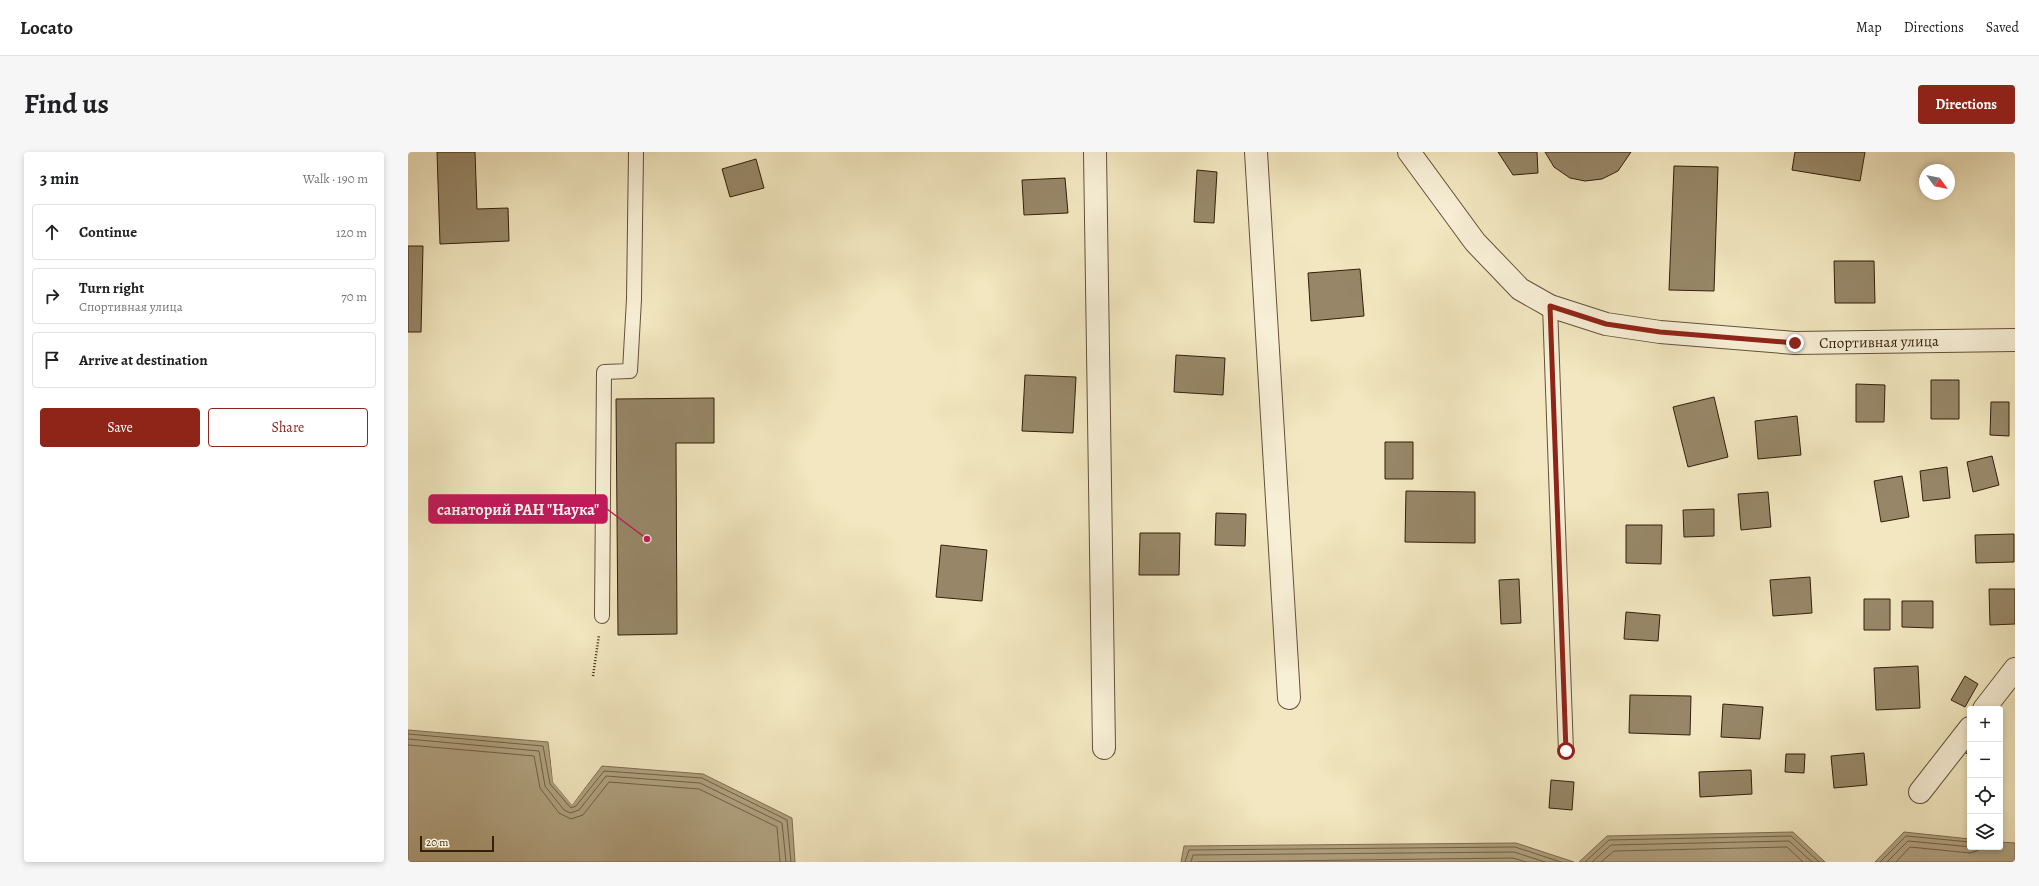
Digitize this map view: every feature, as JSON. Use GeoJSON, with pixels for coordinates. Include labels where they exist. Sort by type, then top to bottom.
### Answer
{"type":"FeatureCollection","features":[{"type":"Feature","properties":{"kind":"street"},"geometry":{"type":"LineString","coordinates":[[1095,152],[1104,748]]}},
{"type":"Feature","properties":{"kind":"street"},"geometry":{"type":"LineString","coordinates":[[1256,152],[1289,698]]}},
{"type":"Feature","properties":{"kind":"street","name":"Спортивная улица"},"geometry":{"type":"LineString","coordinates":[[1409,152],[1475,242],[1520,289],[1550,306],[1606,324],[1660,332],[1795,343],[2015,340]]}},
{"type":"Feature","properties":{"kind":"street"},"geometry":{"type":"LineString","coordinates":[[1986,706],[2015,669]]}},
{"type":"Feature","properties":{"kind":"street"},"geometry":{"type":"LineString","coordinates":[[1920,792],[1967,732]]}},
{"type":"Feature","properties":{"kind":"lane"},"geometry":{"type":"LineString","coordinates":[[602,616],[604,372],[630,371],[634,299],[636,152]]}},
{"type":"Feature","properties":{"kind":"lane"},"geometry":{"type":"LineString","coordinates":[[1550,306],[1566,751]]}},
{"type":"Feature","properties":{"kind":"path"},"geometry":{"type":"LineString","coordinates":[[593,676],[596,657]]}},
{"type":"Feature","properties":{"kind":"water"},"geometry":{"type":"Polygon","coordinates":[[[408,730],[548,742],[553,782],[572,805],[602,766],[703,774],[792,818],[795,862],[408,862],[408,730]]]}},
{"type":"Feature","properties":{"kind":"water"},"geometry":{"type":"Polygon","coordinates":[[[1793,832],[1825,862],[1579,862],[1607,836],[1793,832]]]}},
{"type":"Feature","properties":{"kind":"water"},"geometry":{"type":"Polygon","coordinates":[[[1904,832],[1967,839],[1967,850],[2003,850],[2003,842],[2015,843],[2015,862],[1875,862],[1904,832]]]}},
{"type":"Feature","properties":{"kind":"water"},"geometry":{"type":"Polygon","coordinates":[[[1516,843],[1574,862],[1181,862],[1184,846],[1516,843]]]}},
{"type":"Feature","properties":{"kind":"pier"},"geometry":{"type":"Polygon","coordinates":[[[549,740],[555,781],[572,802],[602,764],[572,805],[553,782],[549,740]]]}},
{"type":"Feature","properties":{"kind":"building"},"geometry":{"type":"Polygon","coordinates":[[[437,152],[475,152],[477,209],[508,208],[509,241],[440,244],[437,152]]]}},
{"type":"Feature","properties":{"kind":"building"},"geometry":{"type":"Polygon","coordinates":[[[1498,152],[1537,152],[1538,173],[1513,175],[1498,152]]]}},
{"type":"Feature","properties":{"kind":"building"},"geometry":{"type":"Polygon","coordinates":[[[1545,152],[1631,152],[1618,171],[1602,179],[1585,181],[1570,178],[1554,167],[1545,152]]]}},
{"type":"Feature","properties":{"kind":"building"},"geometry":{"type":"Polygon","coordinates":[[[1795,152],[1865,152],[1860,181],[1792,170],[1795,152]]]}},
{"type":"Feature","properties":{"kind":"building"},"geometry":{"type":"Polygon","coordinates":[[[756,159],[764,188],[730,197],[722,169],[756,159]]]}},
{"type":"Feature","properties":{"kind":"building"},"geometry":{"type":"Polygon","coordinates":[[[1674,166],[1718,167],[1714,291],[1669,290],[1674,166]]]}},
{"type":"Feature","properties":{"kind":"building"},"geometry":{"type":"Polygon","coordinates":[[[1197,170],[1217,172],[1214,223],[1194,222],[1197,170]]]}},
{"type":"Feature","properties":{"kind":"building"},"geometry":{"type":"Polygon","coordinates":[[[1065,178],[1068,213],[1024,215],[1022,180],[1065,178]]]}},
{"type":"Feature","properties":{"kind":"building"},"geometry":{"type":"Polygon","coordinates":[[[408,246],[423,246],[421,332],[408,332],[408,246]]]}},
{"type":"Feature","properties":{"kind":"building"},"geometry":{"type":"Polygon","coordinates":[[[1834,261],[1874,261],[1875,303],[1835,303],[1834,261]]]}},
{"type":"Feature","properties":{"kind":"building"},"geometry":{"type":"Polygon","coordinates":[[[1360,269],[1364,316],[1311,321],[1308,273],[1360,269]]]}},
{"type":"Feature","properties":{"kind":"building"},"geometry":{"type":"Polygon","coordinates":[[[1176,355],[1225,358],[1223,395],[1174,392],[1176,355]]]}},
{"type":"Feature","properties":{"kind":"building"},"geometry":{"type":"Polygon","coordinates":[[[1025,375],[1076,377],[1073,433],[1022,431],[1025,375]]]}},
{"type":"Feature","properties":{"kind":"building"},"geometry":{"type":"Polygon","coordinates":[[[1931,380],[1959,380],[1959,419],[1931,419],[1931,380]]]}},
{"type":"Feature","properties":{"kind":"building"},"geometry":{"type":"Polygon","coordinates":[[[1856,384],[1885,385],[1884,422],[1856,422],[1856,384]]]}},
{"type":"Feature","properties":{"kind":"building"},"geometry":{"type":"Polygon","coordinates":[[[1714,397],[1728,457],[1688,467],[1673,407],[1714,397]]]}},
{"type":"Feature","properties":{"kind":"building"},"geometry":{"type":"Polygon","coordinates":[[[714,398],[714,443],[676,443],[677,634],[618,635],[616,399],[714,398]]]}},
{"type":"Feature","properties":{"kind":"building"},"geometry":{"type":"Polygon","coordinates":[[[1991,402],[2009,402],[2009,436],[1990,435],[1991,402]]]}},
{"type":"Feature","properties":{"kind":"building"},"geometry":{"type":"Polygon","coordinates":[[[1797,416],[1801,455],[1758,459],[1755,421],[1797,416]]]}},
{"type":"Feature","properties":{"kind":"building"},"geometry":{"type":"Polygon","coordinates":[[[1385,442],[1413,442],[1413,479],[1385,479],[1385,442]]]}},
{"type":"Feature","properties":{"kind":"building"},"geometry":{"type":"Polygon","coordinates":[[[1992,456],[1999,485],[1973,492],[1967,462],[1992,456]]]}},
{"type":"Feature","properties":{"kind":"building"},"geometry":{"type":"Polygon","coordinates":[[[1947,467],[1950,498],[1923,501],[1920,471],[1947,467]]]}},
{"type":"Feature","properties":{"kind":"building"},"geometry":{"type":"Polygon","coordinates":[[[1902,476],[1909,517],[1881,522],[1874,481],[1902,476]]]}},
{"type":"Feature","properties":{"kind":"building"},"geometry":{"type":"Polygon","coordinates":[[[1406,491],[1475,492],[1475,543],[1405,542],[1406,491]]]}},
{"type":"Feature","properties":{"kind":"building"},"geometry":{"type":"Polygon","coordinates":[[[1768,492],[1771,527],[1741,530],[1738,494],[1768,492]]]}},
{"type":"Feature","properties":{"kind":"building"},"geometry":{"type":"Polygon","coordinates":[[[1714,509],[1714,536],[1684,537],[1683,510],[1714,509]]]}},
{"type":"Feature","properties":{"kind":"building"},"geometry":{"type":"Polygon","coordinates":[[[1216,513],[1246,514],[1245,546],[1215,545],[1216,513]]]}},
{"type":"Feature","properties":{"kind":"building"},"geometry":{"type":"Polygon","coordinates":[[[1626,525],[1662,525],[1661,564],[1626,563],[1626,525]]]}},
{"type":"Feature","properties":{"kind":"building"},"geometry":{"type":"Polygon","coordinates":[[[1140,533],[1180,533],[1179,575],[1139,575],[1140,533]]]}},
{"type":"Feature","properties":{"kind":"building"},"geometry":{"type":"Polygon","coordinates":[[[2014,534],[2014,562],[1976,563],[1975,535],[2014,534]]]}},
{"type":"Feature","properties":{"kind":"building"},"geometry":{"type":"Polygon","coordinates":[[[941,545],[987,550],[982,601],[936,597],[941,545]]]}},
{"type":"Feature","properties":{"kind":"building"},"geometry":{"type":"Polygon","coordinates":[[[1810,577],[1812,613],[1773,616],[1770,580],[1810,577]]]}},
{"type":"Feature","properties":{"kind":"building"},"geometry":{"type":"Polygon","coordinates":[[[1519,579],[1521,623],[1501,624],[1499,580],[1519,579]]]}},
{"type":"Feature","properties":{"kind":"building"},"geometry":{"type":"Polygon","coordinates":[[[1989,589],[2015,589],[2015,624],[1990,625],[1989,589]]]}},
{"type":"Feature","properties":{"kind":"building"},"geometry":{"type":"Polygon","coordinates":[[[1864,599],[1890,599],[1890,630],[1864,630],[1864,599]]]}},
{"type":"Feature","properties":{"kind":"building"},"geometry":{"type":"Polygon","coordinates":[[[1902,601],[1933,601],[1933,628],[1902,627],[1902,601]]]}},
{"type":"Feature","properties":{"kind":"building"},"geometry":{"type":"Polygon","coordinates":[[[1626,612],[1660,615],[1658,641],[1624,639],[1626,612]]]}},
{"type":"Feature","properties":{"kind":"building"},"geometry":{"type":"Polygon","coordinates":[[[1918,666],[1920,708],[1876,710],[1874,668],[1918,666]]]}},
{"type":"Feature","properties":{"kind":"building"},"geometry":{"type":"Polygon","coordinates":[[[1965,676],[1978,684],[1965,707],[1951,700],[1965,676]]]}},
{"type":"Feature","properties":{"kind":"building"},"geometry":{"type":"Polygon","coordinates":[[[1630,695],[1691,696],[1690,735],[1629,733],[1630,695]]]}},
{"type":"Feature","properties":{"kind":"building"},"geometry":{"type":"Polygon","coordinates":[[[1723,704],[1763,707],[1760,739],[1721,737],[1723,704]]]}},
{"type":"Feature","properties":{"kind":"building"},"geometry":{"type":"Polygon","coordinates":[[[1967,746],[1967,754],[1963,751],[1967,746]]]}},
{"type":"Feature","properties":{"kind":"building"},"geometry":{"type":"Polygon","coordinates":[[[1864,753],[1867,785],[1834,788],[1831,756],[1864,753]]]}},
{"type":"Feature","properties":{"kind":"building"},"geometry":{"type":"Polygon","coordinates":[[[1786,754],[1805,754],[1804,773],[1785,772],[1786,754]]]}},
{"type":"Feature","properties":{"kind":"building"},"geometry":{"type":"Polygon","coordinates":[[[1751,770],[1752,794],[1700,797],[1699,772],[1751,770]]]}},
{"type":"Feature","properties":{"kind":"building"},"geometry":{"type":"Polygon","coordinates":[[[1551,780],[1574,782],[1572,810],[1549,808],[1551,780]]]}},
{"type":"Feature","properties":{"kind":"place","name":"санаторий РАН \"Наука\""},"geometry":{"type":"Point","coordinates":[647,539]}},
{"type":"Feature","properties":{"kind":"route"},"geometry":{"type":"LineString","coordinates":[[1566,751],[1550,306],[1606,324],[1660,332],[1795,343]]}}]}
